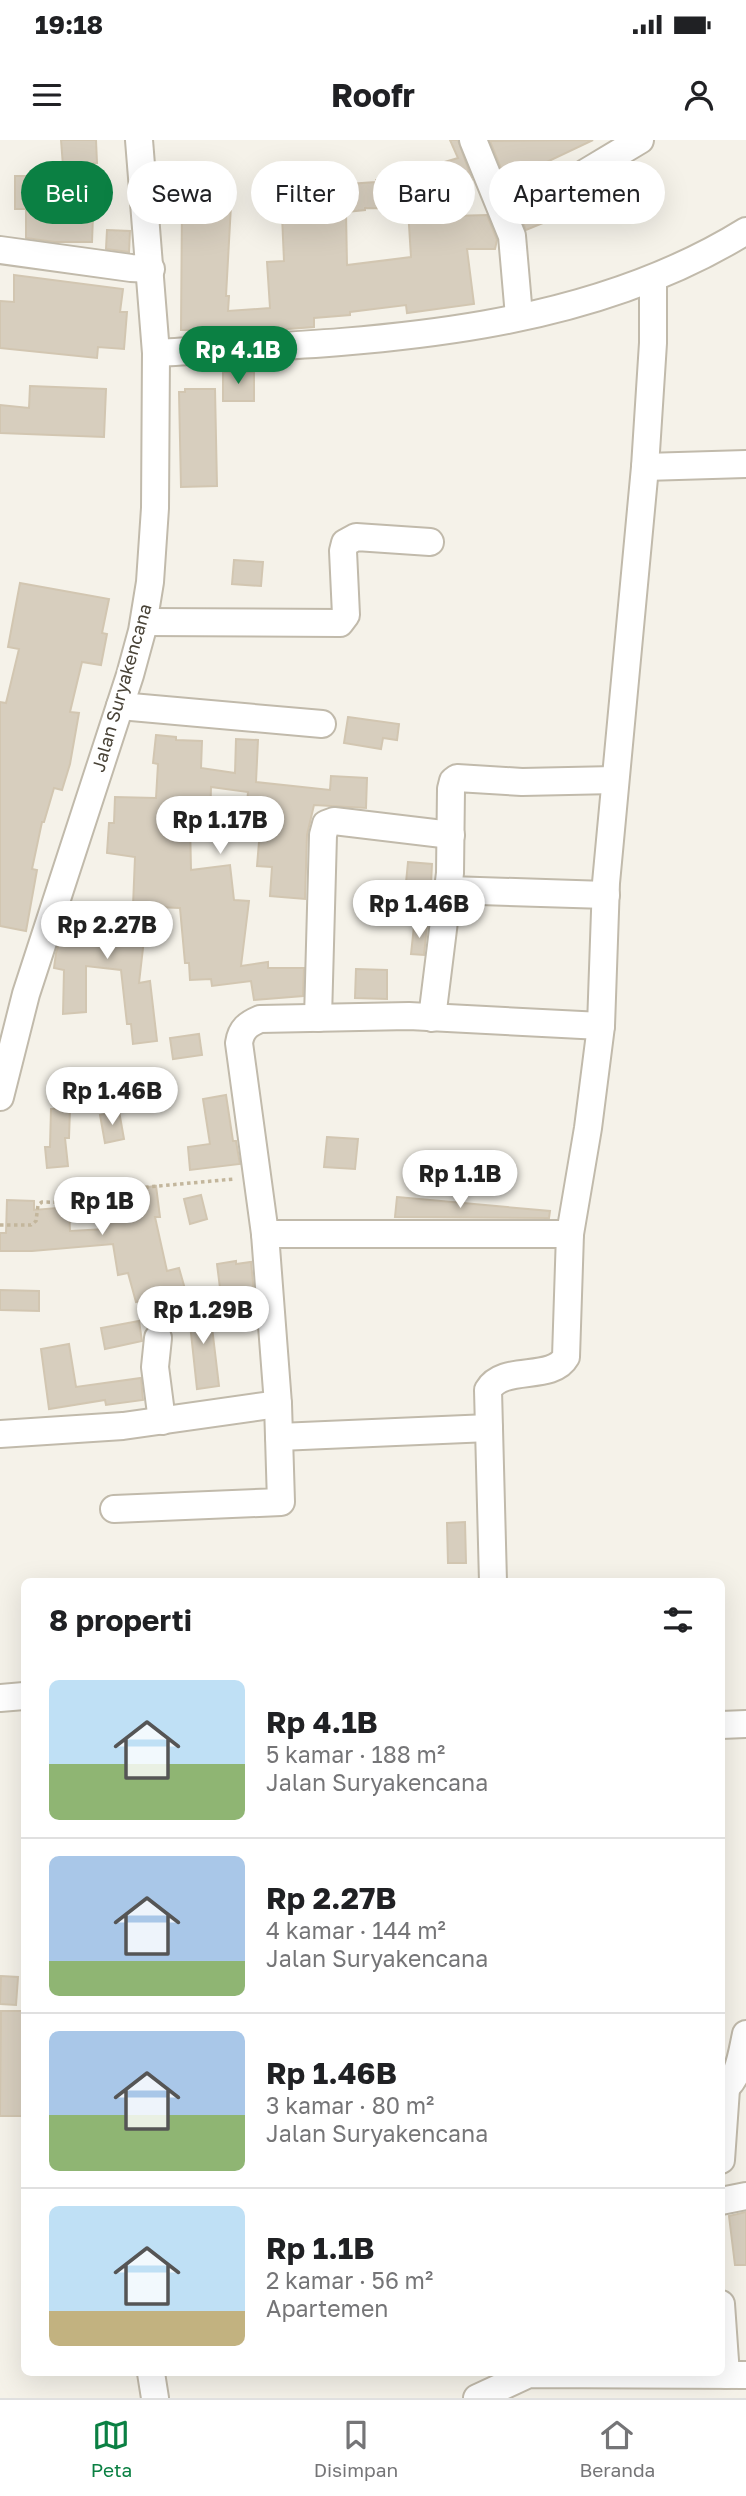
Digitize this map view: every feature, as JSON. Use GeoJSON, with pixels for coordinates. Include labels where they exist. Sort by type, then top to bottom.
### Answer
{"type":"FeatureCollection","features":[{"type":"Feature","properties":{"kind":"street","name":"Jalan Suryakencana"},"geometry":{"type":"LineString","coordinates":[[0,1097],[26,994],[120,706],[144,622],[150,582],[155,508],[156,353],[139,140]]}},
{"type":"Feature","properties":{"kind":"street"},"geometry":{"type":"LineString","coordinates":[[472,140],[512,236],[519,316]]}},
{"type":"Feature","properties":{"kind":"street"},"geometry":{"type":"LineString","coordinates":[[605,161],[640,140]]}},
{"type":"Feature","properties":{"kind":"street"},"geometry":{"type":"LineString","coordinates":[[156,353],[329,343],[445,330],[519,316],[602,297],[744,241]]}},
{"type":"Feature","properties":{"kind":"street"},"geometry":{"type":"LineString","coordinates":[[0,250],[150,269]]}},
{"type":"Feature","properties":{"kind":"street"},"geometry":{"type":"LineString","coordinates":[[494,1578],[488,1390],[498,1379],[558,1366],[566,1357],[569,1234],[588,1128],[601,1026],[606,895],[615,780],[645,467],[653,343],[653,279]]}},
{"type":"Feature","properties":{"kind":"street"},"geometry":{"type":"LineString","coordinates":[[645,467],[746,464]]}},
{"type":"Feature","properties":{"kind":"street"},"geometry":{"type":"LineString","coordinates":[[144,622],[340,622],[346,615],[343,551],[345,543],[356,537],[430,542]]}},
{"type":"Feature","properties":{"kind":"street"},"geometry":{"type":"LineString","coordinates":[[120,706],[322,724]]}},
{"type":"Feature","properties":{"kind":"street"},"geometry":{"type":"LineString","coordinates":[[432,1018],[449,890],[453,781],[457,778],[522,782],[615,780]]}},
{"type":"Feature","properties":{"kind":"street"},"geometry":{"type":"LineString","coordinates":[[318,1018],[323,835],[326,824],[334,821],[451,835]]}},
{"type":"Feature","properties":{"kind":"street"},"geometry":{"type":"LineString","coordinates":[[449,890],[606,895]]}},
{"type":"Feature","properties":{"kind":"street"},"geometry":{"type":"LineString","coordinates":[[114,1509],[281,1502],[278,1404],[265,1234],[239,1043],[244,1028],[260,1019],[318,1018],[432,1018],[601,1026]]}},
{"type":"Feature","properties":{"kind":"street"},"geometry":{"type":"LineString","coordinates":[[265,1234],[569,1234]]}},
{"type":"Feature","properties":{"kind":"street"},"geometry":{"type":"LineString","coordinates":[[158,1338],[155,1367],[162,1421]]}},
{"type":"Feature","properties":{"kind":"street"},"geometry":{"type":"LineString","coordinates":[[0,1434],[81,1430],[278,1404]]}},
{"type":"Feature","properties":{"kind":"street"},"geometry":{"type":"LineString","coordinates":[[279,1437],[489,1428]]}},
{"type":"Feature","properties":{"kind":"street"},"geometry":{"type":"LineString","coordinates":[[0,1698],[21,1696]]}},
{"type":"Feature","properties":{"kind":"street"},"geometry":{"type":"LineString","coordinates":[[725,1724],[746,1724]]}},
{"type":"Feature","properties":{"kind":"street"},"geometry":{"type":"LineString","coordinates":[[725,2086],[737,2069],[746,2035]]}},
{"type":"Feature","properties":{"kind":"street"},"geometry":{"type":"LineString","coordinates":[[725,2200],[746,2196]]}},
{"type":"Feature","properties":{"kind":"street"},"geometry":{"type":"LineString","coordinates":[[642,2376],[696,2386],[736,2375],[725,2323]]}},
{"type":"Feature","properties":{"kind":"street"},"geometry":{"type":"LineString","coordinates":[[151,2376],[155,2398]]}},
{"type":"Feature","properties":{"kind":"street"},"geometry":{"type":"LineString","coordinates":[[485,2387],[531,2380],[598,2376]]}},
{"type":"Feature","properties":{"kind":"path"},"geometry":{"type":"LineString","coordinates":[[0,1225],[31,1226],[36,1222],[38,1205],[42,1202],[87,1203],[94,1192],[257,1177]]}},
{"type":"Feature","properties":{"kind":"building"},"geometry":{"type":"Polygon","coordinates":[[[61,140],[96,140],[97,161],[63,161],[61,140]]]}},
{"type":"Feature","properties":{"kind":"building"},"geometry":{"type":"Polygon","coordinates":[[[450,140],[458,140],[465,161],[448,161],[458,158],[450,140]]]}},
{"type":"Feature","properties":{"kind":"building"},"geometry":{"type":"Polygon","coordinates":[[[593,140],[549,161],[498,161],[490,141],[593,140]]]}},
{"type":"Feature","properties":{"kind":"building"},"geometry":{"type":"Polygon","coordinates":[[[15,176],[21,176],[21,209],[15,209],[15,176]]]}},
{"type":"Feature","properties":{"kind":"building"},"geometry":{"type":"Polygon","coordinates":[[[373,182],[373,208],[359,211],[359,183],[373,182]]]}},
{"type":"Feature","properties":{"kind":"building"},"geometry":{"type":"Polygon","coordinates":[[[475,215],[487,215],[497,240],[495,249],[467,249],[474,304],[407,313],[406,305],[350,312],[350,315],[314,318],[314,327],[236,333],[181,330],[182,224],[230,224],[226,296],[229,296],[228,311],[270,308],[267,262],[284,261],[282,224],[346,224],[347,265],[411,257],[409,224],[475,224],[475,215]]]}},
{"type":"Feature","properties":{"kind":"building"},"geometry":{"type":"Polygon","coordinates":[[[26,224],[93,224],[92,242],[54,242],[26,238],[26,224]]]}},
{"type":"Feature","properties":{"kind":"building"},"geometry":{"type":"Polygon","coordinates":[[[524,224],[541,224],[526,230],[524,224]]]}},
{"type":"Feature","properties":{"kind":"building"},"geometry":{"type":"Polygon","coordinates":[[[107,230],[130,231],[129,252],[106,249],[107,230]]]}},
{"type":"Feature","properties":{"kind":"building"},"geometry":{"type":"Polygon","coordinates":[[[14,275],[123,289],[120,312],[127,312],[124,349],[98,347],[97,358],[0,348],[0,301],[14,302],[14,275]]]}},
{"type":"Feature","properties":{"kind":"building"},"geometry":{"type":"Polygon","coordinates":[[[223,372],[254,372],[254,401],[223,401],[223,372]]]}},
{"type":"Feature","properties":{"kind":"building"},"geometry":{"type":"Polygon","coordinates":[[[30,386],[106,389],[104,437],[0,433],[0,405],[29,408],[30,386]]]}},
{"type":"Feature","properties":{"kind":"building"},"geometry":{"type":"Polygon","coordinates":[[[185,389],[215,389],[217,486],[181,487],[179,392],[185,392],[185,389]]]}},
{"type":"Feature","properties":{"kind":"building"},"geometry":{"type":"Polygon","coordinates":[[[234,560],[263,562],[261,586],[232,584],[234,560]]]}},
{"type":"Feature","properties":{"kind":"building"},"geometry":{"type":"Polygon","coordinates":[[[20,583],[109,599],[102,633],[107,634],[101,665],[82,662],[70,712],[79,713],[70,764],[62,790],[54,788],[42,822],[32,869],[37,870],[26,931],[0,926],[0,702],[6,703],[19,649],[8,647],[20,583]]]}},
{"type":"Feature","properties":{"kind":"building"},"geometry":{"type":"Polygon","coordinates":[[[348,717],[399,724],[397,740],[383,738],[381,749],[344,743],[348,717]]]}},
{"type":"Feature","properties":{"kind":"building"},"geometry":{"type":"Polygon","coordinates":[[[156,735],[176,737],[176,740],[202,741],[201,768],[235,773],[236,739],[258,740],[256,782],[330,790],[331,776],[367,778],[366,808],[314,805],[307,835],[305,899],[270,896],[272,867],[257,866],[260,830],[245,829],[248,792],[211,787],[210,822],[190,822],[191,870],[230,865],[234,900],[249,901],[241,966],[268,962],[268,968],[304,968],[303,996],[254,1000],[251,981],[212,986],[211,979],[190,980],[189,963],[185,963],[180,908],[133,906],[135,857],[107,853],[109,823],[114,823],[115,797],[156,798],[158,764],[153,763],[156,735]]]}},
{"type":"Feature","properties":{"kind":"building"},"geometry":{"type":"Polygon","coordinates":[[[408,862],[432,864],[430,905],[404,903],[408,862]]]}},
{"type":"Feature","properties":{"kind":"building"},"geometry":{"type":"Polygon","coordinates":[[[73,902],[147,913],[139,983],[150,981],[157,1041],[133,1044],[131,1024],[127,1024],[121,970],[86,966],[86,1012],[63,1014],[64,970],[54,968],[56,953],[73,902]]]}},
{"type":"Feature","properties":{"kind":"building"},"geometry":{"type":"Polygon","coordinates":[[[414,926],[427,927],[424,955],[411,954],[414,926]]]}},
{"type":"Feature","properties":{"kind":"building"},"geometry":{"type":"Polygon","coordinates":[[[356,969],[387,970],[387,999],[355,998],[356,969]]]}},
{"type":"Feature","properties":{"kind":"building"},"geometry":{"type":"Polygon","coordinates":[[[199,1034],[202,1055],[173,1059],[170,1038],[199,1034]]]}},
{"type":"Feature","properties":{"kind":"building"},"geometry":{"type":"Polygon","coordinates":[[[156,1074],[160,1106],[121,1111],[119,1077],[156,1074]]]}},
{"type":"Feature","properties":{"kind":"building"},"geometry":{"type":"Polygon","coordinates":[[[226,1095],[233,1141],[236,1141],[240,1164],[190,1170],[188,1147],[210,1144],[203,1099],[226,1095]]]}},
{"type":"Feature","properties":{"kind":"building"},"geometry":{"type":"Polygon","coordinates":[[[51,1109],[70,1109],[69,1138],[65,1138],[68,1166],[47,1168],[45,1147],[50,1147],[51,1109]]]}},
{"type":"Feature","properties":{"kind":"building"},"geometry":{"type":"Polygon","coordinates":[[[119,1111],[124,1139],[105,1143],[100,1115],[119,1111]]]}},
{"type":"Feature","properties":{"kind":"building"},"geometry":{"type":"Polygon","coordinates":[[[327,1137],[358,1139],[355,1169],[324,1167],[327,1137]]]}},
{"type":"Feature","properties":{"kind":"building"},"geometry":{"type":"Polygon","coordinates":[[[156,1186],[160,1217],[155,1217],[167,1271],[179,1268],[185,1289],[136,1302],[128,1273],[118,1275],[113,1244],[0,1251],[0,1233],[6,1233],[7,1200],[34,1201],[34,1210],[69,1207],[70,1231],[106,1229],[102,1190],[156,1186]]]}},
{"type":"Feature","properties":{"kind":"building"},"geometry":{"type":"Polygon","coordinates":[[[201,1195],[207,1219],[190,1224],[184,1199],[201,1195]]]}},
{"type":"Feature","properties":{"kind":"building"},"geometry":{"type":"Polygon","coordinates":[[[397,1197],[550,1211],[549,1218],[395,1217],[397,1197]]]}},
{"type":"Feature","properties":{"kind":"building"},"geometry":{"type":"Polygon","coordinates":[[[236,1261],[236,1264],[251,1262],[254,1293],[221,1296],[217,1264],[236,1261]]]}},
{"type":"Feature","properties":{"kind":"building"},"geometry":{"type":"Polygon","coordinates":[[[0,1290],[39,1291],[39,1311],[0,1310],[0,1290]]]}},
{"type":"Feature","properties":{"kind":"building"},"geometry":{"type":"Polygon","coordinates":[[[209,1302],[219,1386],[197,1389],[188,1305],[209,1302]]]}},
{"type":"Feature","properties":{"kind":"building"},"geometry":{"type":"Polygon","coordinates":[[[139,1321],[142,1341],[105,1349],[101,1328],[139,1321]]]}},
{"type":"Feature","properties":{"kind":"building"},"geometry":{"type":"Polygon","coordinates":[[[69,1344],[76,1387],[141,1378],[143,1400],[106,1405],[105,1400],[49,1409],[41,1349],[69,1344]]]}},
{"type":"Feature","properties":{"kind":"building"},"geometry":{"type":"Polygon","coordinates":[[[465,1522],[466,1563],[448,1563],[447,1523],[465,1522]]]}},
{"type":"Feature","properties":{"kind":"building"},"geometry":{"type":"Polygon","coordinates":[[[1,1976],[18,1977],[16,2005],[0,2004],[1,1976]]]}},
{"type":"Feature","properties":{"kind":"building"},"geometry":{"type":"Polygon","coordinates":[[[1,2011],[21,2011],[21,2116],[0,2116],[1,2011]]]}},
{"type":"Feature","properties":{"kind":"building"},"geometry":{"type":"Polygon","coordinates":[[[746,2212],[746,2265],[735,2265],[729,2216],[746,2212]]]}}]}
